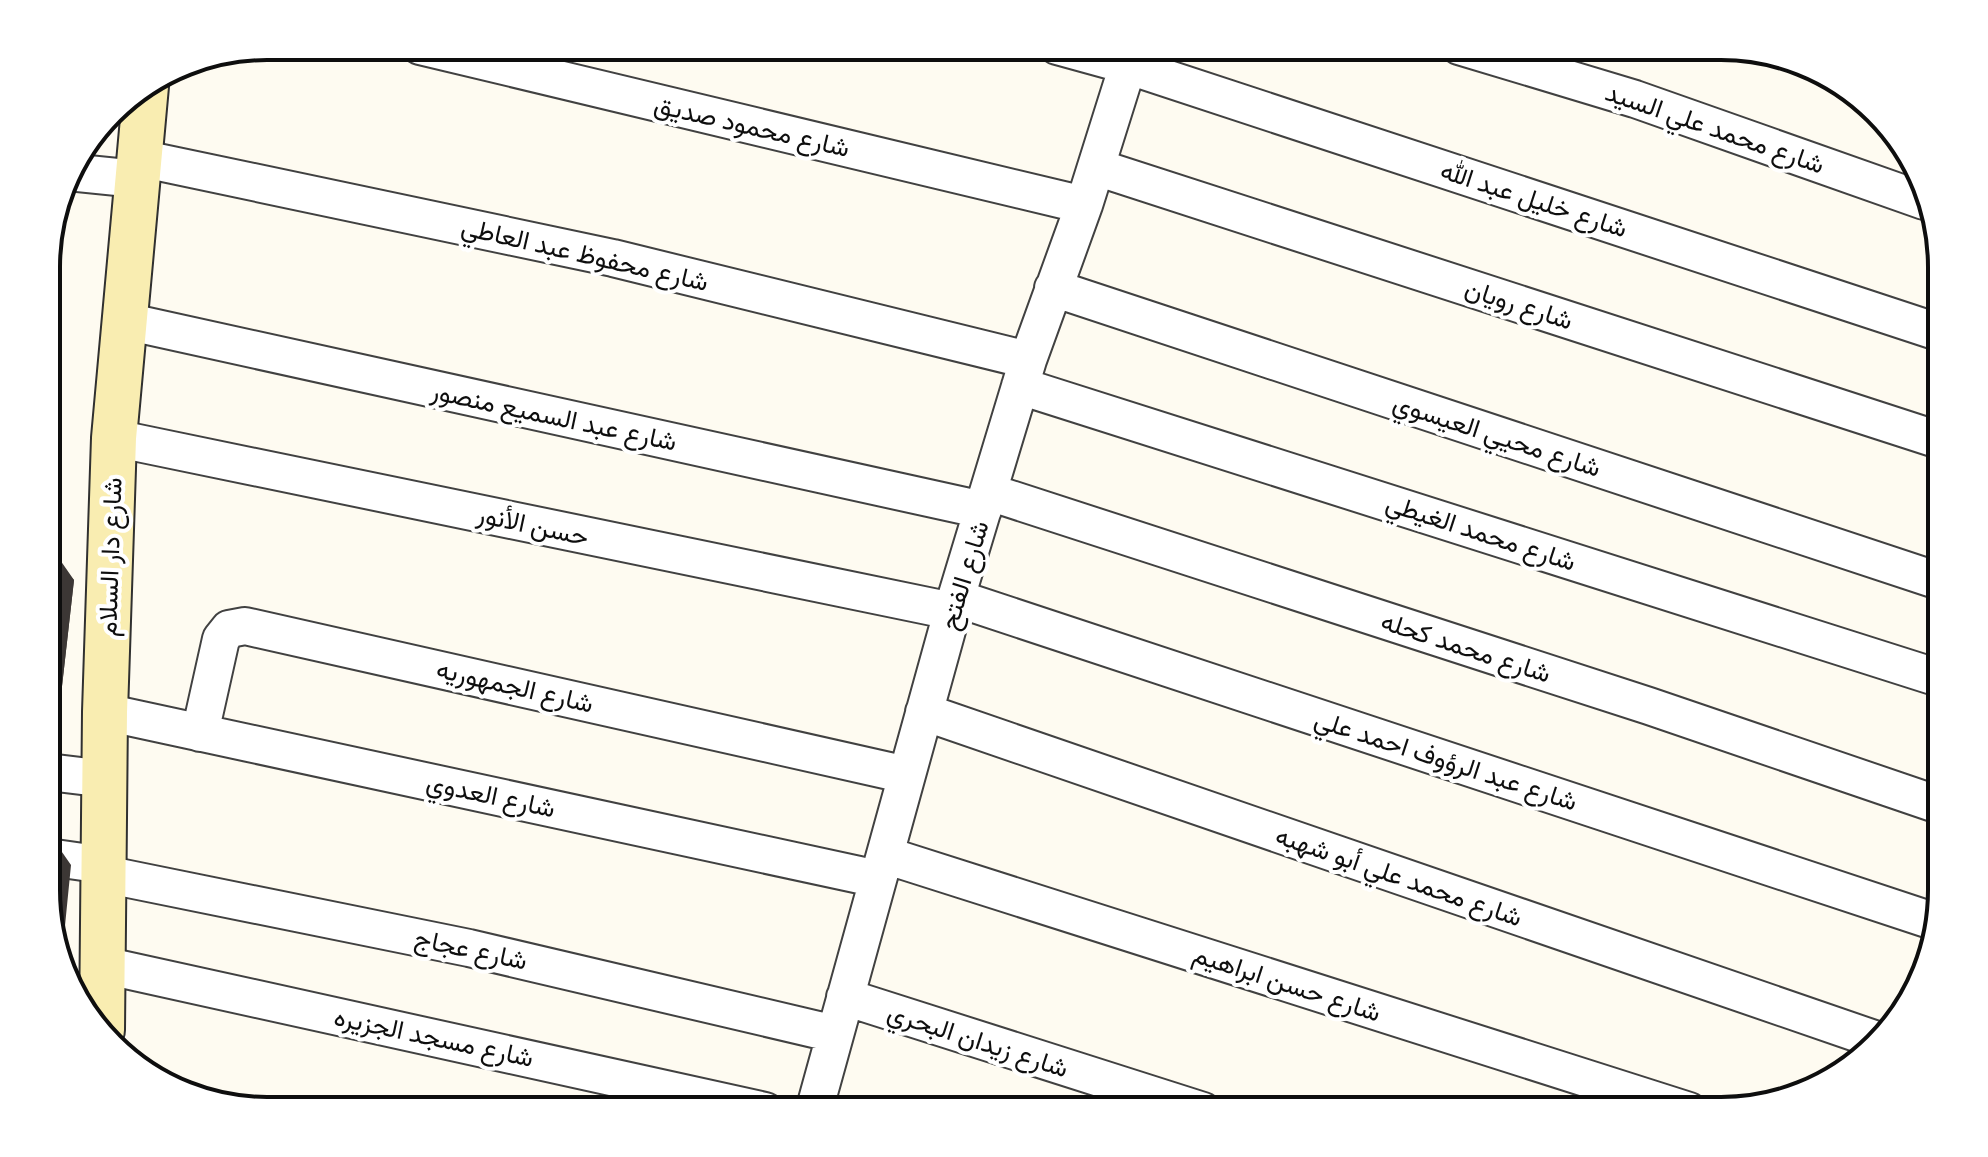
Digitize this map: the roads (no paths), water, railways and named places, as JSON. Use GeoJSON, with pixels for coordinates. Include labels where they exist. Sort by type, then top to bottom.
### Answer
{"type":"FeatureCollection","features":[{"type":"Feature","properties":{"kind":"main road","name":"شارع دار السلام"},"geometry":{"type":"LineString","coordinates":[[97,1007],[103,965],[105,712],[114,438],[145,101]]}},
{"type":"Feature","properties":{"kind":"street","name":"شارع محمود صديق"},"geometry":{"type":"LineString","coordinates":[[478,60],[1084,205]]}},
{"type":"Feature","properties":{"kind":"street","name":"شارع الفتح"},"geometry":{"type":"LineString","coordinates":[[818,1097],[954,604],[1024,373],[1084,205],[1129,60]]}},
{"type":"Feature","properties":{"kind":"street","name":"شارع خليل عبد الله"},"geometry":{"type":"LineString","coordinates":[[1142,60],[1928,329]]}},
{"type":"Feature","properties":{"kind":"street","name":"شارع محمد علي السيد"},"geometry":{"type":"LineString","coordinates":[[1505,60],[1635,99],[1916,198]]}},
{"type":"Feature","properties":{"kind":"street","name":"شارع رويان"},"geometry":{"type":"LineString","coordinates":[[1096,167],[1928,436]]}},
{"type":"Feature","properties":{"kind":"street","name":"شارع محفوظ عبد العاطي"},"geometry":{"type":"LineString","coordinates":[[84,171],[138,168],[613,258],[1024,373]]}},
{"type":"Feature","properties":{"kind":"street","name":"شارع محيي العيسوي"},"geometry":{"type":"LineString","coordinates":[[1053,288],[1928,577]]}},
{"type":"Feature","properties":{"kind":"street","name":"شارع عبد السميع منصور"},"geometry":{"type":"LineString","coordinates":[[125,321],[986,501]]}},
{"type":"Feature","properties":{"kind":"street","name":"شارع محمد الغيطي"},"geometry":{"type":"LineString","coordinates":[[1024,373],[1928,674]]}},
{"type":"Feature","properties":{"kind":"street","name":"حسن الأنور"},"geometry":{"type":"LineString","coordinates":[[114,438],[954,604]]}},
{"type":"Feature","properties":{"kind":"street","name":"شارع محمد كحله"},"geometry":{"type":"LineString","coordinates":[[986,501],[1634,701],[1928,801]]}},
{"type":"Feature","properties":{"kind":"street","name":"شارع عبد الرؤوف احمد علي"},"geometry":{"type":"LineString","coordinates":[[954,604],[1926,919]]}},
{"type":"Feature","properties":{"kind":"street","name":"شارع الجمهوريه"},"geometry":{"type":"LineString","coordinates":[[200,733],[221,639],[229,629],[245,626],[907,775]]}},
{"type":"Feature","properties":{"kind":"street","name":"شارع العدوي"},"geometry":{"type":"LineString","coordinates":[[105,712],[881,867]]}},
{"type":"Feature","properties":{"kind":"street","name":"شارع محمد علي أبو شهبه"},"geometry":{"type":"LineString","coordinates":[[924,712],[1867,1036]]}},
{"type":"Feature","properties":{"kind":"street"},"geometry":{"type":"LineString","coordinates":[[60,773],[106,779]]}},
{"type":"Feature","properties":{"kind":"street","name":"شارع عجاج"},"geometry":{"type":"LineString","coordinates":[[60,860],[469,948],[835,1034]]}},
{"type":"Feature","properties":{"kind":"street","name":"شارع حسن ابراهيم"},"geometry":{"type":"LineString","coordinates":[[881,867],[1643,1097]]}},
{"type":"Feature","properties":{"kind":"street","name":"شارع مسجد الجزيره"},"geometry":{"type":"LineString","coordinates":[[103,965],[702,1097]]}},
{"type":"Feature","properties":{"kind":"street","name":"شارع زيدان البحري"},"geometry":{"type":"LineString","coordinates":[[845,997],[1159,1097]]}}]}
